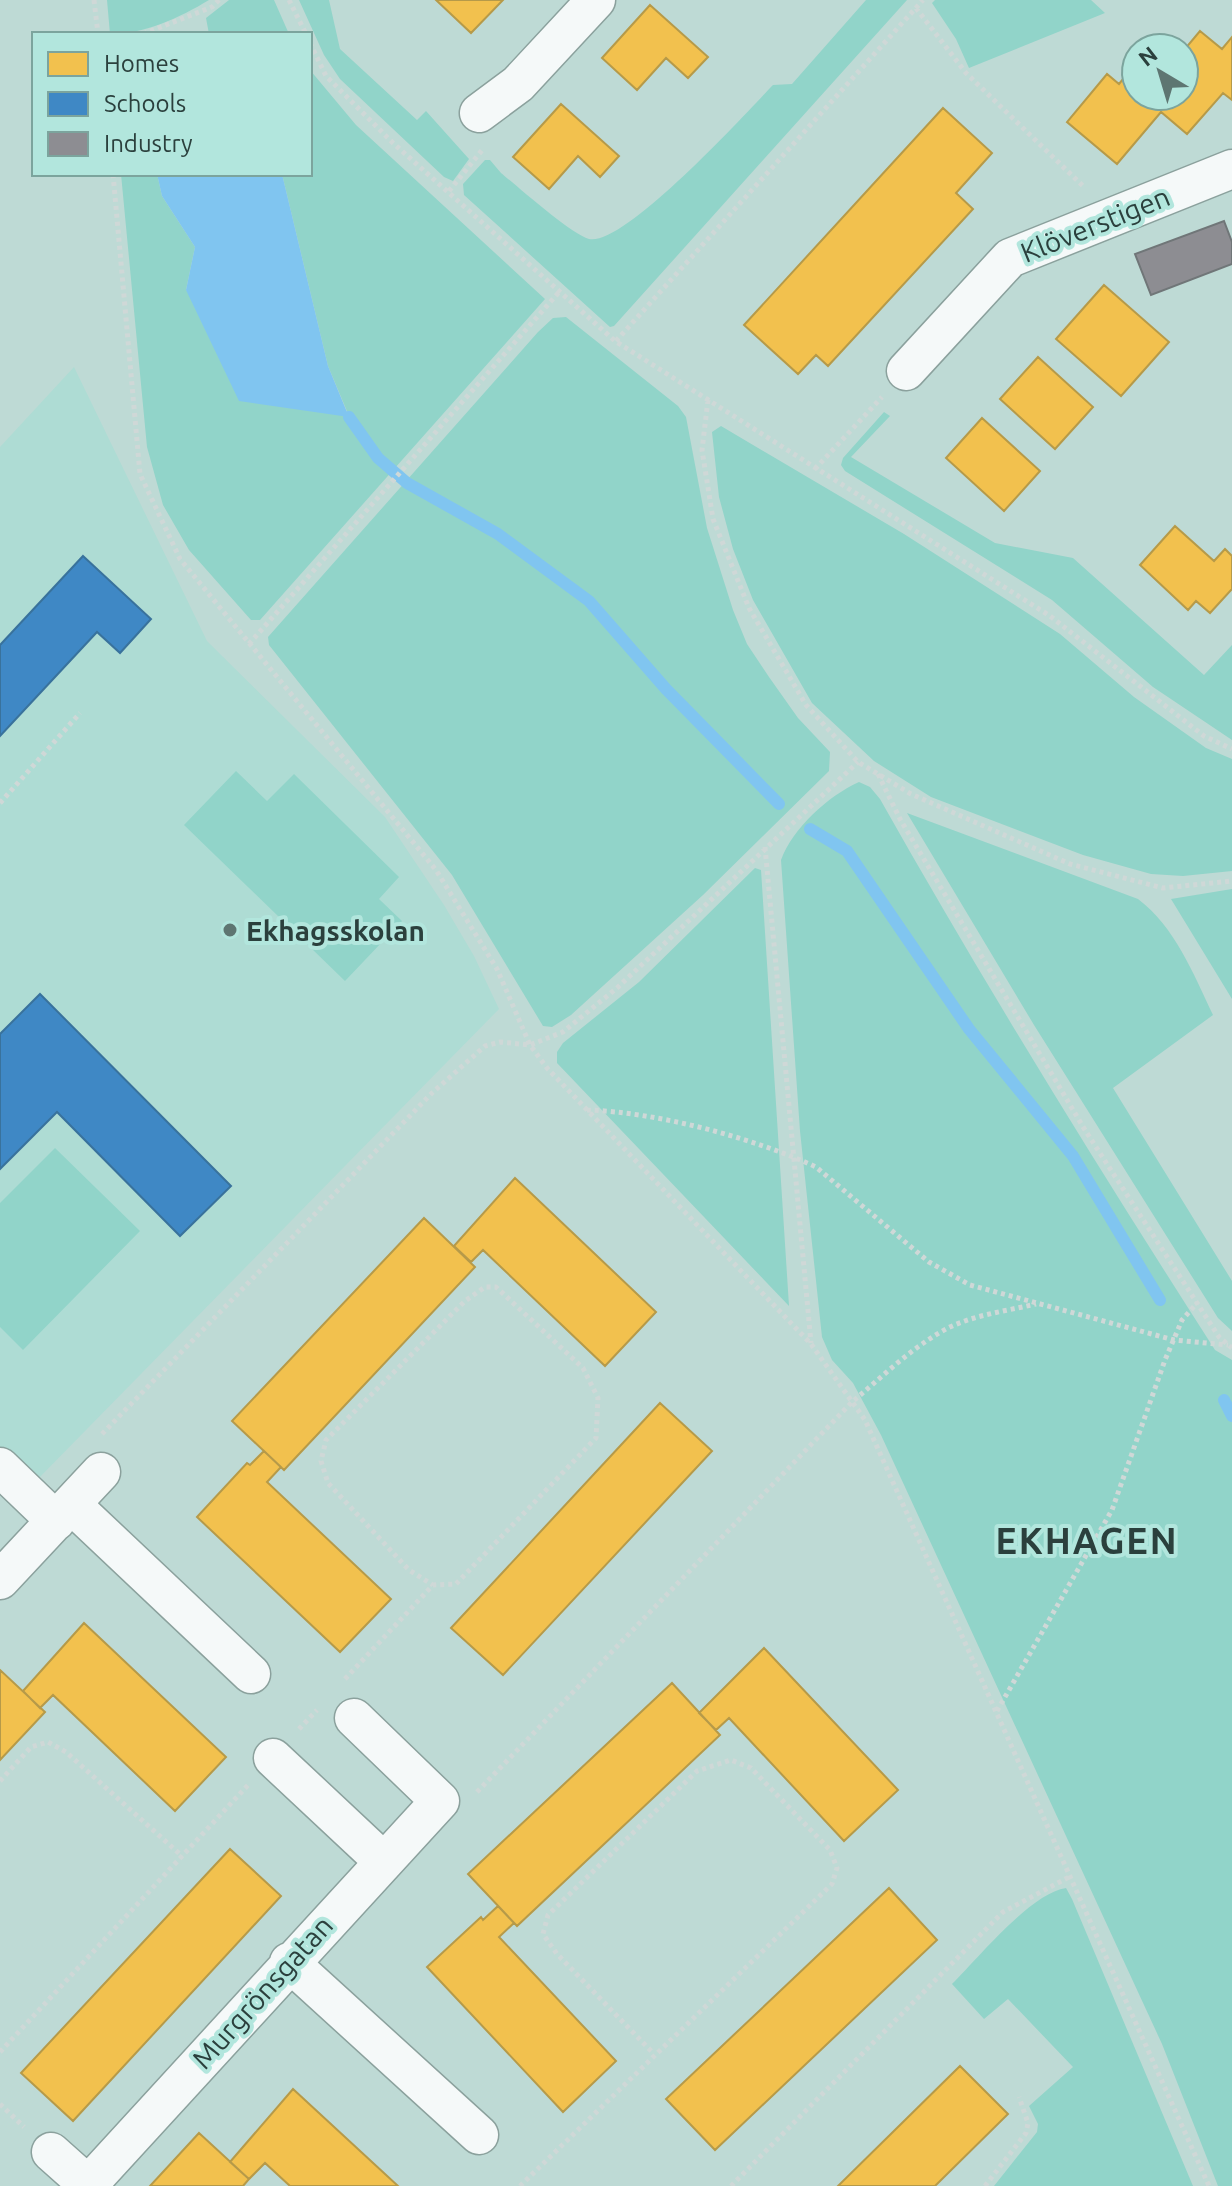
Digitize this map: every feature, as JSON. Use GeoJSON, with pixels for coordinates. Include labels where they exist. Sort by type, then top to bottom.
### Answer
{"type":"FeatureCollection","features":[{"type":"Feature","properties":{"kind":"street"},"geometry":{"type":"LineString","coordinates":[[479,113],[518,84],[596,0]]}},
{"type":"Feature","properties":{"kind":"street","name":"Klöverstigen"},"geometry":{"type":"LineString","coordinates":[[906,371],[1010,258],[1232,169]]}},
{"type":"Feature","properties":{"kind":"street"},"geometry":{"type":"LineString","coordinates":[[0,1467],[63,1512],[251,1674]]}},
{"type":"Feature","properties":{"kind":"street"},"geometry":{"type":"LineString","coordinates":[[0,1580],[101,1472]]}},
{"type":"Feature","properties":{"kind":"street"},"geometry":{"type":"LineString","coordinates":[[339,1702],[440,1801]]}},
{"type":"Feature","properties":{"kind":"street"},"geometry":{"type":"LineString","coordinates":[[273,1758],[383,1861]]}},
{"type":"Feature","properties":{"kind":"street","name":"Murgrönsgatan"},"geometry":{"type":"LineString","coordinates":[[87,2185],[440,1801]]}},
{"type":"Feature","properties":{"kind":"street"},"geometry":{"type":"LineString","coordinates":[[289,1962],[479,2135]]}},
{"type":"Feature","properties":{"kind":"street"},"geometry":{"type":"LineString","coordinates":[[51,2152],[87,2185]]}},
{"type":"Feature","properties":{"kind":"path"},"geometry":{"type":"LineString","coordinates":[[94,0],[98,32]]}},
{"type":"Feature","properties":{"kind":"path"},"geometry":{"type":"LineString","coordinates":[[148,32],[212,7],[219,0]]}},
{"type":"Feature","properties":{"kind":"path"},"geometry":{"type":"LineString","coordinates":[[289,0],[305,32]]}},
{"type":"Feature","properties":{"kind":"path"},"geometry":{"type":"LineString","coordinates":[[615,341],[923,0]]}},
{"type":"Feature","properties":{"kind":"path"},"geometry":{"type":"LineString","coordinates":[[915,8],[966,73],[1093,195],[1110,218]]}},
{"type":"Feature","properties":{"kind":"path"},"geometry":{"type":"LineString","coordinates":[[312,47],[326,76],[393,143],[615,341],[1027,600],[1204,736],[1232,749]]}},
{"type":"Feature","properties":{"kind":"path"},"geometry":{"type":"LineString","coordinates":[[449,191],[483,151],[479,113]]}},
{"type":"Feature","properties":{"kind":"path"},"geometry":{"type":"LineString","coordinates":[[113,176],[140,474],[180,559],[436,870],[497,969],[530,1045],[586,1110],[811,1344],[865,1420],[1209,2186]]}},
{"type":"Feature","properties":{"kind":"path"},"geometry":{"type":"LineString","coordinates":[[249,644],[560,291]]}},
{"type":"Feature","properties":{"kind":"path"},"geometry":{"type":"LineString","coordinates":[[815,469],[906,371]]}},
{"type":"Feature","properties":{"kind":"path"},"geometry":{"type":"LineString","coordinates":[[708,399],[702,450],[713,519],[749,608],[806,705],[858,762],[911,794],[1070,864],[1163,888],[1232,881]]}},
{"type":"Feature","properties":{"kind":"path"},"geometry":{"type":"LineString","coordinates":[[0,803],[80,713]]}},
{"type":"Feature","properties":{"kind":"path"},"geometry":{"type":"LineString","coordinates":[[112,1425],[432,1093],[485,1046],[500,1042],[530,1045],[563,1032],[617,988],[858,762]]}},
{"type":"Feature","properties":{"kind":"path"},"geometry":{"type":"LineString","coordinates":[[878,774],[900,819],[1085,1130],[1197,1303],[1230,1347]]}},
{"type":"Feature","properties":{"kind":"path"},"geometry":{"type":"LineString","coordinates":[[765,846],[811,1344]]}},
{"type":"Feature","properties":{"kind":"path"},"geometry":{"type":"LineString","coordinates":[[586,1110],[646,1117],[768,1147],[816,1167],[929,1262],[970,1285],[1174,1340],[1230,1347]]}},
{"type":"Feature","properties":{"kind":"path"},"geometry":{"type":"LineString","coordinates":[[1,2048],[273,1758],[339,1702],[433,1585],[456,1584],[596,1438],[598,1398],[583,1368],[496,1287],[485,1287],[465,1301],[326,1440],[321,1461],[328,1483],[409,1570],[433,1585]]}},
{"type":"Feature","properties":{"kind":"path"},"geometry":{"type":"LineString","coordinates":[[996,1712],[1033,1653],[1112,1510],[1182,1320],[1197,1303]]}},
{"type":"Feature","properties":{"kind":"path"},"geometry":{"type":"LineString","coordinates":[[440,1801],[457,1812],[852,1402],[911,1353],[947,1329],[1036,1304]]}},
{"type":"Feature","properties":{"kind":"path"},"geometry":{"type":"LineString","coordinates":[[0,1781],[31,1747],[48,1742],[66,1752],[182,1856]]}},
{"type":"Feature","properties":{"kind":"path"},"geometry":{"type":"LineString","coordinates":[[520,2186],[832,1884],[837,1868],[830,1850],[751,1768],[731,1760],[697,1771],[548,1915],[543,1934],[557,1954],[654,2054]]}},
{"type":"Feature","properties":{"kind":"path"},"geometry":{"type":"LineString","coordinates":[[731,2186],[1003,1912],[1071,1876]]}},
{"type":"Feature","properties":{"kind":"path"},"geometry":{"type":"LineString","coordinates":[[985,2186],[1026,2133],[1028,2123],[1019,2097]]}},
{"type":"Feature","properties":{"kind":"shaded area"},"geometry":{"type":"Polygon","coordinates":[[[107,0],[209,0],[161,24],[136,31],[110,32],[107,0]]]}},
{"type":"Feature","properties":{"kind":"shaded area"},"geometry":{"type":"Polygon","coordinates":[[[229,0],[274,0],[288,32],[209,32],[206,18],[229,0]]]}},
{"type":"Feature","properties":{"kind":"shaded area"},"geometry":{"type":"Polygon","coordinates":[[[299,0],[329,0],[340,49],[417,120],[426,111],[469,159],[453,181],[444,177],[340,79],[324,55],[299,0]]]}},
{"type":"Feature","properties":{"kind":"shaded area"},"geometry":{"type":"Polygon","coordinates":[[[866,0],[907,0],[614,326],[610,327],[464,195],[463,184],[485,160],[490,160],[501,173],[570,229],[589,239],[606,236],[629,222],[684,176],[773,85],[792,84],[866,0]]]}},
{"type":"Feature","properties":{"kind":"shaded area"},"geometry":{"type":"Polygon","coordinates":[[[935,0],[1091,0],[1105,13],[969,68],[956,39],[932,3],[935,0]]]}},
{"type":"Feature","properties":{"kind":"shaded area"},"geometry":{"type":"Polygon","coordinates":[[[312,72],[356,125],[545,299],[260,620],[251,620],[189,550],[163,505],[147,447],[121,176],[157,176],[162,196],[195,247],[186,290],[349,416],[328,366],[282,176],[312,176],[312,72]]]}},
{"type":"Feature","properties":{"kind":"shaded area"},"geometry":{"type":"Polygon","coordinates":[[[566,317],[678,406],[686,417],[707,528],[747,644],[798,718],[830,752],[829,771],[703,895],[571,1015],[552,1027],[543,1026],[452,875],[269,645],[268,637],[538,332],[553,318],[566,317]]]}},
{"type":"Feature","properties":{"kind":"shaded area","name":"Ekhagsskolan"},"geometry":{"type":"Polygon","coordinates":[[[74,367],[207,641],[385,817],[444,905],[474,956],[499,1009],[36,1481],[0,1447],[0,447],[74,367]]]}},
{"type":"Feature","properties":{"kind":"shaded area"},"geometry":{"type":"Polygon","coordinates":[[[884,412],[890,416],[851,457],[995,543],[1073,558],[1204,675],[1232,645],[1232,740],[1153,687],[1052,600],[845,471],[841,465],[843,458],[884,412]]]}},
{"type":"Feature","properties":{"kind":"shaded area"},"geometry":{"type":"Polygon","coordinates":[[[721,426],[904,534],[1060,634],[1134,697],[1206,748],[1232,759],[1232,871],[1183,876],[1151,874],[1083,855],[931,797],[874,761],[812,703],[753,600],[733,549],[719,497],[712,432],[721,426]]]}},
{"type":"Feature","properties":{"kind":"shaded area"},"geometry":{"type":"Polygon","coordinates":[[[236,771],[267,801],[294,774],[399,877],[379,899],[402,921],[345,981],[184,825],[236,771]]]}},
{"type":"Feature","properties":{"kind":"shaded area"},"geometry":{"type":"Polygon","coordinates":[[[859,782],[870,787],[880,799],[1044,1077],[1215,1350],[1232,1360],[1232,2186],[1218,2186],[1162,2044],[881,1435],[853,1383],[832,1360],[822,1337],[800,1131],[781,860],[794,836],[813,814],[859,782]]]}},
{"type":"Feature","properties":{"kind":"shaded area"},"geometry":{"type":"Polygon","coordinates":[[[907,813],[1138,899],[1173,937],[1213,1015],[1113,1088],[1232,1281],[1232,1331],[1218,1318],[1034,1025],[907,813]]]}},
{"type":"Feature","properties":{"kind":"shaded area"},"geometry":{"type":"Polygon","coordinates":[[[755,868],[761,870],[789,1306],[557,1063],[557,1052],[563,1043],[639,982],[755,868]]]}},
{"type":"Feature","properties":{"kind":"shaded area"},"geometry":{"type":"Polygon","coordinates":[[[1232,889],[1232,999],[1171,899],[1232,889]]]}},
{"type":"Feature","properties":{"kind":"shaded area"},"geometry":{"type":"Polygon","coordinates":[[[55,1148],[140,1231],[23,1350],[0,1327],[0,1203],[55,1148]]]}},
{"type":"Feature","properties":{"kind":"shaded area"},"geometry":{"type":"Polygon","coordinates":[[[1066,1888],[1193,2186],[994,2186],[1037,2132],[1038,2124],[1029,2106],[1073,2067],[1008,1999],[984,2019],[952,1984],[1022,1913],[1052,1892],[1066,1888]]]}},
{"type":"Feature","properties":{"kind":"water"},"geometry":{"type":"Polygon","coordinates":[[[157,176],[282,176],[328,366],[349,417],[239,401],[186,290],[195,247],[162,196],[157,176]]]}},
{"type":"Feature","properties":{"kind":"building: Homes"},"geometry":{"type":"Polygon","coordinates":[[[436,0],[503,0],[471,33],[436,0]]]}},
{"type":"Feature","properties":{"kind":"building: Homes"},"geometry":{"type":"Polygon","coordinates":[[[650,5],[708,57],[688,78],[666,58],[637,90],[602,58],[650,5]]]}},
{"type":"Feature","properties":{"kind":"building: Homes"},"geometry":{"type":"Polygon","coordinates":[[[1199,32],[1222,49],[1232,37],[1232,100],[1223,93],[1187,134],[1161,112],[1200,112],[1199,32]]]}},
{"type":"Feature","properties":{"kind":"building: Homes"},"geometry":{"type":"Polygon","coordinates":[[[1107,74],[1119,84],[1120,112],[1161,112],[1117,164],[1067,122],[1107,74]]]}},
{"type":"Feature","properties":{"kind":"building: Homes"},"geometry":{"type":"Polygon","coordinates":[[[561,104],[619,156],[600,177],[578,156],[549,189],[513,157],[561,104]]]}},
{"type":"Feature","properties":{"kind":"building: Homes"},"geometry":{"type":"Polygon","coordinates":[[[943,108],[992,153],[956,193],[973,209],[828,366],[816,355],[798,374],[744,325],[943,108]]]}},
{"type":"Feature","properties":{"kind":"building: Homes"},"geometry":{"type":"Polygon","coordinates":[[[1104,285],[1169,342],[1121,396],[1056,339],[1104,285]]]}},
{"type":"Feature","properties":{"kind":"building: Homes"},"geometry":{"type":"Polygon","coordinates":[[[1038,357],[1093,407],[1055,449],[1000,399],[1038,357]]]}},
{"type":"Feature","properties":{"kind":"building: Homes"},"geometry":{"type":"Polygon","coordinates":[[[982,418],[1040,471],[1004,511],[946,458],[982,418]]]}},
{"type":"Feature","properties":{"kind":"building: Homes"},"geometry":{"type":"Polygon","coordinates":[[[1175,526],[1214,561],[1225,549],[1232,556],[1232,589],[1210,613],[1196,601],[1188,610],[1140,565],[1175,526]]]}},
{"type":"Feature","properties":{"kind":"building: Homes"},"geometry":{"type":"Polygon","coordinates":[[[515,1178],[656,1312],[605,1366],[483,1250],[471,1262],[454,1246],[515,1178]]]}},
{"type":"Feature","properties":{"kind":"building: Homes"},"geometry":{"type":"Polygon","coordinates":[[[424,1218],[475,1267],[284,1470],[232,1421],[424,1218]]]}},
{"type":"Feature","properties":{"kind":"building: Homes"},"geometry":{"type":"Polygon","coordinates":[[[660,1403],[712,1451],[503,1675],[451,1628],[660,1403]]]}},
{"type":"Feature","properties":{"kind":"building: Homes"},"geometry":{"type":"Polygon","coordinates":[[[264,1451],[281,1467],[267,1482],[391,1599],[340,1652],[197,1517],[247,1463],[250,1465],[264,1451]]]}},
{"type":"Feature","properties":{"kind":"building: Homes"},"geometry":{"type":"Polygon","coordinates":[[[84,1623],[226,1757],[175,1811],[53,1695],[40,1708],[23,1691],[84,1623]]]}},
{"type":"Feature","properties":{"kind":"building: Homes"},"geometry":{"type":"Polygon","coordinates":[[[764,1648],[898,1790],[844,1841],[729,1718],[716,1730],[699,1713],[764,1648]]]}},
{"type":"Feature","properties":{"kind":"building: Homes"},"geometry":{"type":"Polygon","coordinates":[[[0,1670],[45,1712],[0,1760],[0,1670]]]}},
{"type":"Feature","properties":{"kind":"building: Homes"},"geometry":{"type":"Polygon","coordinates":[[[672,1683],[720,1735],[517,1926],[468,1874],[672,1683]]]}},
{"type":"Feature","properties":{"kind":"building: Homes"},"geometry":{"type":"Polygon","coordinates":[[[230,1849],[281,1896],[73,2121],[21,2073],[230,1849]]]}},
{"type":"Feature","properties":{"kind":"building: Homes"},"geometry":{"type":"Polygon","coordinates":[[[889,1888],[937,1940],[715,2150],[666,2099],[889,1888]]]}},
{"type":"Feature","properties":{"kind":"building: Homes"},"geometry":{"type":"Polygon","coordinates":[[[498,1906],[514,1923],[499,1937],[616,2061],[563,2112],[427,1967],[481,1917],[483,1920],[498,1906]]]}},
{"type":"Feature","properties":{"kind":"building: Homes"},"geometry":{"type":"Polygon","coordinates":[[[960,2066],[1008,2114],[935,2186],[838,2186],[960,2066]]]}},
{"type":"Feature","properties":{"kind":"building: Homes"},"geometry":{"type":"Polygon","coordinates":[[[293,2089],[398,2186],[290,2186],[265,2163],[249,2179],[230,2162],[293,2089]]]}},
{"type":"Feature","properties":{"kind":"building: Homes"},"geometry":{"type":"Polygon","coordinates":[[[199,2133],[249,2179],[243,2186],[150,2186],[199,2133]]]}},
{"type":"Feature","properties":{"kind":"building: Schools"},"geometry":{"type":"Polygon","coordinates":[[[83,556],[151,619],[120,653],[97,632],[0,736],[0,645],[83,556]]]}},
{"type":"Feature","properties":{"kind":"building: Schools"},"geometry":{"type":"Polygon","coordinates":[[[40,994],[231,1186],[180,1236],[57,1112],[0,1169],[0,1034],[40,994]]]}},
{"type":"Feature","properties":{"kind":"building: Industry"},"geometry":{"type":"Polygon","coordinates":[[[1224,221],[1232,242],[1232,264],[1151,295],[1135,254],[1224,221]]]}},
{"type":"Feature","properties":{"kind":"waterway"},"geometry":{"type":"LineString","coordinates":[[349,417],[378,458],[407,483],[498,534],[589,601],[666,689],[779,804]]}},
{"type":"Feature","properties":{"kind":"waterway"},"geometry":{"type":"LineString","coordinates":[[810,829],[847,851],[969,1029],[1073,1156],[1160,1300]]}},
{"type":"Feature","properties":{"kind":"waterway"},"geometry":{"type":"LineString","coordinates":[[1224,1400],[1232,1416]]}},
{"type":"Feature","properties":{"kind":"place","name":"Ekhagsskolan"},"geometry":{"type":"Point","coordinates":[230,930]}},
{"type":"Feature","properties":{"kind":"district","name":"EKHAGEN"},"geometry":{"type":"Point","coordinates":[1087,1540]}}]}
